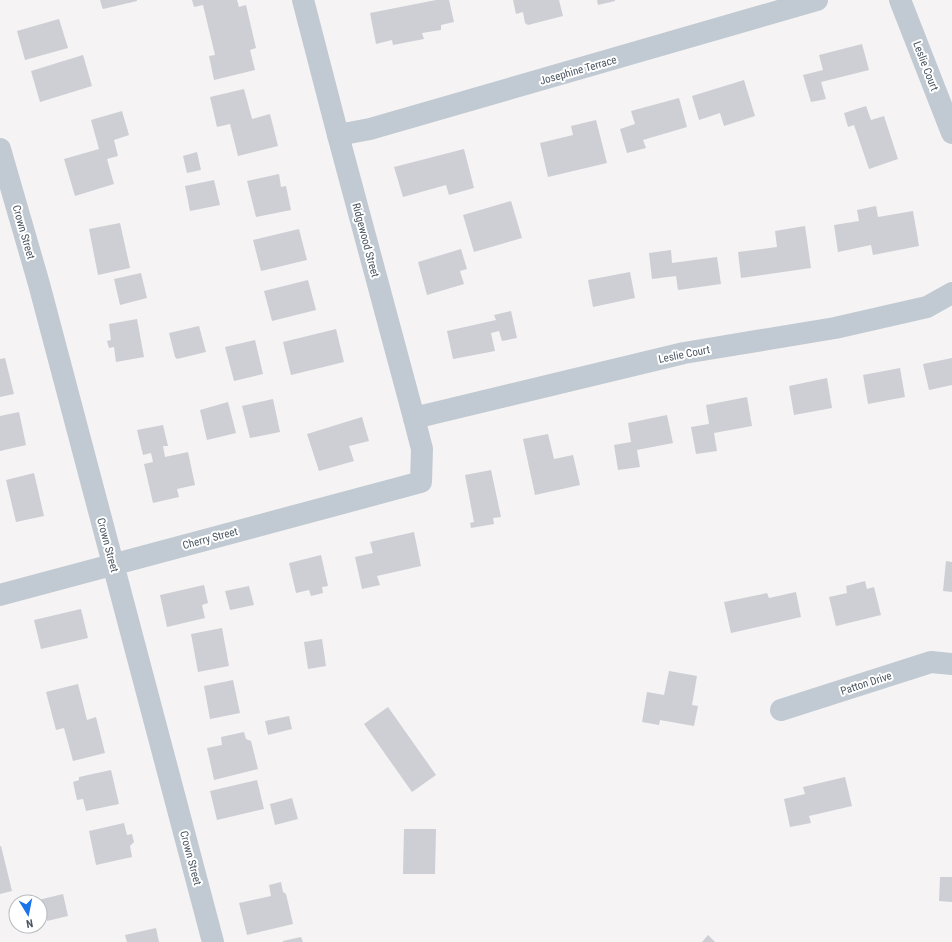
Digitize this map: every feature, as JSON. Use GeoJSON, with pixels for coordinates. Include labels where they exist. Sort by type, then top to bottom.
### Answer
{"type":"FeatureCollection","features":[{"type":"Feature","properties":{"kind":"street","name":"Ridgewood Street"},"geometry":{"type":"LineString","coordinates":[[303,0],[422,449],[421,482]]}},
{"type":"Feature","properties":{"kind":"street","name":"Josephine Terrace"},"geometry":{"type":"LineString","coordinates":[[338,135],[385,125],[816,0]]}},
{"type":"Feature","properties":{"kind":"street","name":"Leslie Court"},"geometry":{"type":"LineString","coordinates":[[900,0],[952,133]]}},
{"type":"Feature","properties":{"kind":"street","name":"Crown Street"},"geometry":{"type":"LineString","coordinates":[[0,149],[39,284],[213,942]]}},
{"type":"Feature","properties":{"kind":"street","name":"Leslie Court"},"geometry":{"type":"LineString","coordinates":[[414,418],[684,353],[835,328],[927,307],[952,293]]}},
{"type":"Feature","properties":{"kind":"street","name":"Cherry Street"},"geometry":{"type":"LineString","coordinates":[[0,595],[421,482]]}},
{"type":"Feature","properties":{"kind":"street","name":"Patton Drive"},"geometry":{"type":"LineString","coordinates":[[781,710],[931,662],[952,664]]}},
{"type":"Feature","properties":{"kind":"building"},"geometry":{"type":"Polygon","coordinates":[[[100,0],[137,0],[137,1],[103,9],[100,0]]]}},
{"type":"Feature","properties":{"kind":"building"},"geometry":{"type":"Polygon","coordinates":[[[192,0],[237,0],[239,7],[246,5],[256,48],[250,50],[255,70],[214,80],[209,56],[215,55],[203,5],[194,7],[192,0]]]}},
{"type":"Feature","properties":{"kind":"building"},"geometry":{"type":"Polygon","coordinates":[[[436,0],[449,0],[454,22],[441,25],[441,30],[422,33],[424,39],[393,45],[392,40],[376,44],[370,13],[436,0]]]}},
{"type":"Feature","properties":{"kind":"building"},"geometry":{"type":"Polygon","coordinates":[[[513,0],[559,0],[563,16],[528,25],[525,23],[523,12],[516,14],[513,0]]]}},
{"type":"Feature","properties":{"kind":"building"},"geometry":{"type":"Polygon","coordinates":[[[597,0],[615,0],[615,1],[598,5],[597,0]]]}},
{"type":"Feature","properties":{"kind":"building"},"geometry":{"type":"Polygon","coordinates":[[[59,19],[68,48],[25,60],[17,31],[59,19]]]}},
{"type":"Feature","properties":{"kind":"building"},"geometry":{"type":"Polygon","coordinates":[[[862,44],[869,70],[821,82],[826,99],[811,102],[803,75],[823,70],[819,55],[862,44]]]}},
{"type":"Feature","properties":{"kind":"building"},"geometry":{"type":"Polygon","coordinates":[[[83,55],[92,86],[40,102],[31,71],[83,55]]]}},
{"type":"Feature","properties":{"kind":"building"},"geometry":{"type":"Polygon","coordinates":[[[744,80],[755,116],[724,126],[720,113],[699,120],[692,96],[744,80]]]}},
{"type":"Feature","properties":{"kind":"building"},"geometry":{"type":"Polygon","coordinates":[[[244,89],[252,119],[270,114],[278,146],[238,156],[230,124],[217,127],[210,97],[244,89]]]}},
{"type":"Feature","properties":{"kind":"building"},"geometry":{"type":"Polygon","coordinates":[[[679,98],[687,127],[643,140],[646,148],[627,153],[620,129],[635,124],[631,111],[679,98]]]}},
{"type":"Feature","properties":{"kind":"building"},"geometry":{"type":"Polygon","coordinates":[[[866,106],[871,120],[884,116],[898,159],[869,169],[854,125],[848,127],[844,113],[866,106]]]}},
{"type":"Feature","properties":{"kind":"building"},"geometry":{"type":"Polygon","coordinates":[[[122,111],[129,135],[114,140],[118,156],[107,159],[114,184],[75,196],[64,159],[99,149],[91,120],[122,111]]]}},
{"type":"Feature","properties":{"kind":"building"},"geometry":{"type":"Polygon","coordinates":[[[596,120],[607,163],[548,177],[540,143],[573,135],[571,126],[596,120]]]}},
{"type":"Feature","properties":{"kind":"building"},"geometry":{"type":"Polygon","coordinates":[[[464,149],[474,188],[449,195],[446,185],[403,197],[394,167],[464,149]]]}},
{"type":"Feature","properties":{"kind":"building"},"geometry":{"type":"Polygon","coordinates":[[[197,152],[201,170],[187,173],[183,156],[197,152]]]}},
{"type":"Feature","properties":{"kind":"building"},"geometry":{"type":"Polygon","coordinates":[[[279,174],[281,187],[286,186],[291,210],[256,217],[247,181],[279,174]]]}},
{"type":"Feature","properties":{"kind":"building"},"geometry":{"type":"Polygon","coordinates":[[[214,180],[220,205],[190,211],[185,186],[214,180]]]}},
{"type":"Feature","properties":{"kind":"building"},"geometry":{"type":"Polygon","coordinates":[[[511,201],[522,238],[474,252],[463,215],[511,201]]]}},
{"type":"Feature","properties":{"kind":"building"},"geometry":{"type":"Polygon","coordinates":[[[876,206],[878,217],[913,211],[919,246],[873,255],[871,245],[838,252],[834,225],[859,221],[857,210],[876,206]]]}},
{"type":"Feature","properties":{"kind":"building"},"geometry":{"type":"Polygon","coordinates":[[[120,223],[130,268],[98,275],[89,229],[120,223]]]}},
{"type":"Feature","properties":{"kind":"building"},"geometry":{"type":"Polygon","coordinates":[[[805,226],[811,268],[741,278],[738,252],[777,247],[775,231],[805,226]]]}},
{"type":"Feature","properties":{"kind":"building"},"geometry":{"type":"Polygon","coordinates":[[[299,229],[307,260],[261,271],[253,240],[299,229]]]}},
{"type":"Feature","properties":{"kind":"building"},"geometry":{"type":"Polygon","coordinates":[[[461,249],[467,269],[460,271],[464,284],[427,295],[418,262],[461,249]]]}},
{"type":"Feature","properties":{"kind":"building"},"geometry":{"type":"Polygon","coordinates":[[[671,250],[672,263],[717,257],[721,284],[678,290],[676,276],[652,279],[649,253],[671,250]]]}},
{"type":"Feature","properties":{"kind":"building"},"geometry":{"type":"Polygon","coordinates":[[[630,272],[635,298],[593,307],[588,280],[630,272]]]}},
{"type":"Feature","properties":{"kind":"building"},"geometry":{"type":"Polygon","coordinates":[[[141,273],[147,298],[120,305],[114,279],[141,273]]]}},
{"type":"Feature","properties":{"kind":"building"},"geometry":{"type":"Polygon","coordinates":[[[308,280],[316,310],[272,321],[264,291],[308,280]]]}},
{"type":"Feature","properties":{"kind":"building"},"geometry":{"type":"Polygon","coordinates":[[[511,311],[517,338],[502,341],[499,331],[491,333],[495,351],[453,359],[447,331],[496,320],[494,315],[511,311]]]}},
{"type":"Feature","properties":{"kind":"building"},"geometry":{"type":"Polygon","coordinates":[[[137,319],[144,357],[116,362],[114,347],[109,348],[107,341],[111,340],[109,324],[137,319]]]}},
{"type":"Feature","properties":{"kind":"building"},"geometry":{"type":"Polygon","coordinates":[[[199,326],[206,352],[177,359],[175,357],[169,333],[199,326]]]}},
{"type":"Feature","properties":{"kind":"building"},"geometry":{"type":"Polygon","coordinates":[[[336,329],[344,362],[291,375],[283,342],[336,329]]]}},
{"type":"Feature","properties":{"kind":"building"},"geometry":{"type":"Polygon","coordinates":[[[255,340],[263,374],[234,381],[225,347],[255,340]]]}},
{"type":"Feature","properties":{"kind":"building"},"geometry":{"type":"Polygon","coordinates":[[[5,358],[14,394],[0,397],[0,359],[5,358]]]}},
{"type":"Feature","properties":{"kind":"building"},"geometry":{"type":"Polygon","coordinates":[[[952,358],[952,385],[929,390],[923,364],[952,358]]]}},
{"type":"Feature","properties":{"kind":"building"},"geometry":{"type":"Polygon","coordinates":[[[900,368],[905,397],[868,404],[863,375],[900,368]]]}},
{"type":"Feature","properties":{"kind":"building"},"geometry":{"type":"Polygon","coordinates":[[[827,378],[832,408],[794,415],[789,386],[827,378]]]}},
{"type":"Feature","properties":{"kind":"building"},"geometry":{"type":"Polygon","coordinates":[[[747,397],[752,426],[714,433],[717,451],[696,454],[691,427],[709,424],[706,405],[747,397]]]}},
{"type":"Feature","properties":{"kind":"building"},"geometry":{"type":"Polygon","coordinates":[[[273,399],[280,432],[250,438],[242,406],[273,399]]]}},
{"type":"Feature","properties":{"kind":"building"},"geometry":{"type":"Polygon","coordinates":[[[228,402],[236,433],[207,440],[200,410],[228,402]]]}},
{"type":"Feature","properties":{"kind":"building"},"geometry":{"type":"Polygon","coordinates":[[[19,412],[26,445],[0,451],[0,416],[19,412]]]}},
{"type":"Feature","properties":{"kind":"building"},"geometry":{"type":"Polygon","coordinates":[[[667,415],[673,443],[637,450],[640,467],[618,470],[614,445],[631,442],[628,423],[667,415]]]}},
{"type":"Feature","properties":{"kind":"building"},"geometry":{"type":"Polygon","coordinates":[[[362,417],[369,441],[349,446],[354,461],[319,471],[307,434],[362,417]]]}},
{"type":"Feature","properties":{"kind":"building"},"geometry":{"type":"Polygon","coordinates":[[[163,425],[168,446],[163,446],[165,457],[188,452],[195,485],[177,489],[179,497],[153,503],[144,464],[153,462],[151,453],[143,455],[137,430],[163,425]]]}},
{"type":"Feature","properties":{"kind":"building"},"geometry":{"type":"Polygon","coordinates":[[[548,434],[554,459],[573,455],[580,485],[535,495],[523,439],[548,434]]]}},
{"type":"Feature","properties":{"kind":"building"},"geometry":{"type":"Polygon","coordinates":[[[491,470],[501,517],[493,518],[494,524],[471,528],[470,523],[474,522],[465,475],[491,470]]]}},
{"type":"Feature","properties":{"kind":"building"},"geometry":{"type":"Polygon","coordinates":[[[34,473],[44,516],[16,522],[6,480],[34,473]]]}},
{"type":"Feature","properties":{"kind":"building"},"geometry":{"type":"Polygon","coordinates":[[[414,532],[421,566],[377,576],[380,585],[362,589],[355,557],[373,553],[370,542],[414,532]]]}},
{"type":"Feature","properties":{"kind":"building"},"geometry":{"type":"Polygon","coordinates":[[[321,555],[328,586],[322,587],[323,593],[311,596],[309,590],[296,593],[289,563],[321,555]]]}},
{"type":"Feature","properties":{"kind":"building"},"geometry":{"type":"Polygon","coordinates":[[[946,561],[952,562],[952,592],[943,591],[946,561]]]}},
{"type":"Feature","properties":{"kind":"building"},"geometry":{"type":"Polygon","coordinates":[[[865,581],[867,589],[874,587],[881,615],[836,626],[829,597],[847,593],[846,586],[865,581]]]}},
{"type":"Feature","properties":{"kind":"building"},"geometry":{"type":"Polygon","coordinates":[[[204,585],[208,603],[202,605],[205,618],[167,627],[160,595],[204,585]]]}},
{"type":"Feature","properties":{"kind":"building"},"geometry":{"type":"Polygon","coordinates":[[[249,586],[254,605],[230,610],[225,591],[249,586]]]}},
{"type":"Feature","properties":{"kind":"building"},"geometry":{"type":"Polygon","coordinates":[[[796,592],[801,617],[731,633],[724,602],[767,593],[769,598],[796,592]]]}},
{"type":"Feature","properties":{"kind":"building"},"geometry":{"type":"Polygon","coordinates":[[[81,609],[88,638],[41,649],[34,620],[81,609]]]}},
{"type":"Feature","properties":{"kind":"building"},"geometry":{"type":"Polygon","coordinates":[[[222,628],[229,666],[198,672],[191,634],[222,628]]]}},
{"type":"Feature","properties":{"kind":"building"},"geometry":{"type":"Polygon","coordinates":[[[322,639],[326,666],[308,669],[304,642],[322,639]]]}},
{"type":"Feature","properties":{"kind":"building"},"geometry":{"type":"Polygon","coordinates":[[[669,671],[697,676],[692,705],[698,706],[694,726],[660,720],[659,725],[642,722],[647,692],[664,695],[669,671]]]}},
{"type":"Feature","properties":{"kind":"building"},"geometry":{"type":"Polygon","coordinates":[[[233,680],[240,713],[210,719],[204,686],[233,680]]]}},
{"type":"Feature","properties":{"kind":"building"},"geometry":{"type":"Polygon","coordinates":[[[78,684],[87,720],[96,717],[105,753],[73,761],[64,728],[56,730],[46,692],[78,684]]]}},
{"type":"Feature","properties":{"kind":"building"},"geometry":{"type":"Polygon","coordinates":[[[388,707],[436,775],[412,792],[364,724],[388,707]]]}},
{"type":"Feature","properties":{"kind":"building"},"geometry":{"type":"Polygon","coordinates":[[[289,716],[292,729],[268,735],[265,721],[289,716]]]}},
{"type":"Feature","properties":{"kind":"building"},"geometry":{"type":"Polygon","coordinates":[[[244,732],[246,739],[251,741],[258,769],[214,780],[207,748],[222,745],[221,737],[244,732]]]}},
{"type":"Feature","properties":{"kind":"building"},"geometry":{"type":"Polygon","coordinates":[[[111,770],[119,804],[86,811],[83,799],[77,800],[73,782],[79,780],[79,777],[111,770]]]}},
{"type":"Feature","properties":{"kind":"building"},"geometry":{"type":"Polygon","coordinates":[[[845,777],[852,806],[809,816],[811,823],[790,827],[784,799],[805,794],[803,787],[845,777]]]}},
{"type":"Feature","properties":{"kind":"building"},"geometry":{"type":"Polygon","coordinates":[[[257,780],[264,809],[217,820],[210,791],[257,780]]]}},
{"type":"Feature","properties":{"kind":"building"},"geometry":{"type":"Polygon","coordinates":[[[292,798],[298,819],[275,825],[270,804],[292,798]]]}},
{"type":"Feature","properties":{"kind":"building"},"geometry":{"type":"Polygon","coordinates":[[[124,823],[127,835],[132,834],[134,842],[130,846],[132,857],[96,865],[89,831],[124,823]]]}},
{"type":"Feature","properties":{"kind":"building"},"geometry":{"type":"Polygon","coordinates":[[[404,829],[436,829],[435,874],[403,874],[404,829]]]}},
{"type":"Feature","properties":{"kind":"building"},"geometry":{"type":"Polygon","coordinates":[[[0,846],[12,891],[0,894],[0,846]]]}},
{"type":"Feature","properties":{"kind":"building"},"geometry":{"type":"Polygon","coordinates":[[[940,877],[952,877],[952,902],[939,901],[940,877]]]}},
{"type":"Feature","properties":{"kind":"building"},"geometry":{"type":"Polygon","coordinates":[[[281,882],[283,892],[286,894],[293,924],[247,935],[239,903],[271,896],[269,885],[281,882]]]}},
{"type":"Feature","properties":{"kind":"building"},"geometry":{"type":"Polygon","coordinates":[[[63,894],[68,916],[48,921],[48,898],[63,894]]]}},
{"type":"Feature","properties":{"kind":"building"},"geometry":{"type":"Polygon","coordinates":[[[156,928],[159,942],[127,942],[125,935],[156,928]]]}},
{"type":"Feature","properties":{"kind":"building"},"geometry":{"type":"Polygon","coordinates":[[[708,935],[715,942],[702,942],[708,935]]]}},
{"type":"Feature","properties":{"kind":"building"},"geometry":{"type":"Polygon","coordinates":[[[301,937],[303,942],[283,942],[283,941],[301,937]]]}}]}
